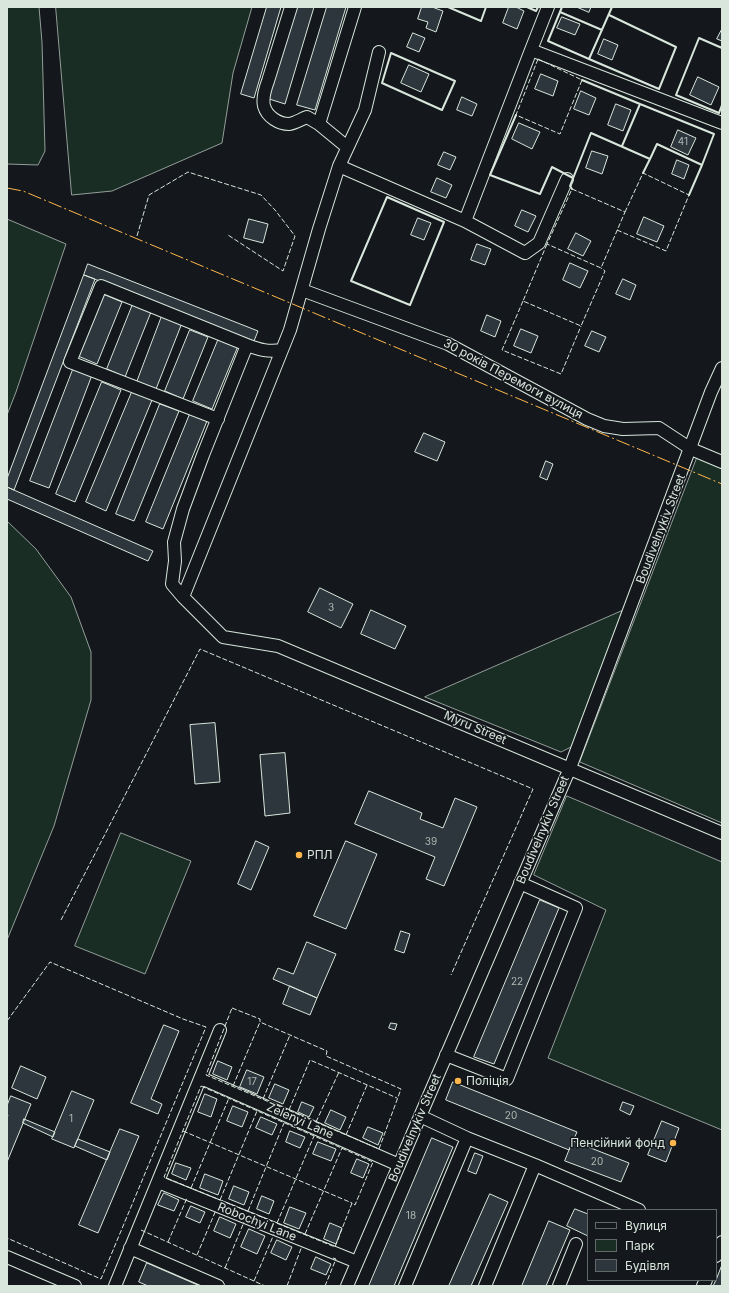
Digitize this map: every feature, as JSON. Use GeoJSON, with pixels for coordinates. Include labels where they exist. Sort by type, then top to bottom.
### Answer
{"type":"FeatureCollection","features":[{"type":"Feature","properties":{"kind":"street"},"geometry":{"type":"LineString","coordinates":[[291,7],[264,91],[264,106],[277,122],[288,124],[307,117],[319,124],[347,147]]}},
{"type":"Feature","properties":{"kind":"street"},"geometry":{"type":"LineString","coordinates":[[319,124],[355,7]]}},
{"type":"Feature","properties":{"kind":"street"},"geometry":{"type":"LineString","coordinates":[[465,221],[548,7]]}},
{"type":"Feature","properties":{"kind":"street"},"geometry":{"type":"LineString","coordinates":[[531,50],[722,123]]}},
{"type":"Feature","properties":{"kind":"street"},"geometry":{"type":"LineString","coordinates":[[247,345],[195,475],[183,509],[174,542],[172,584],[183,597],[290,330],[339,166],[365,110],[379,52]]}},
{"type":"Feature","properties":{"kind":"street"},"geometry":{"type":"LineString","coordinates":[[339,166],[465,221],[525,252],[539,242],[567,179]]}},
{"type":"Feature","properties":{"kind":"street"},"geometry":{"type":"LineString","coordinates":[[218,419],[70,362],[102,286],[260,350],[282,350]]}},
{"type":"Feature","properties":{"kind":"street","name":"30 років Перемоги вулиця"},"geometry":{"type":"LineString","coordinates":[[302,290],[448,344],[587,419],[604,426],[623,429],[659,428],[691,449],[722,462]]}},
{"type":"Feature","properties":{"kind":"street","name":"Boudivelnykiv Street"},"geometry":{"type":"LineString","coordinates":[[347,1286],[570,768],[691,449],[711,392],[722,368]]}},
{"type":"Feature","properties":{"kind":"street","name":"Myru Street"},"geometry":{"type":"LineString","coordinates":[[183,597],[224,637],[278,646],[722,833]]}},
{"type":"Feature","properties":{"kind":"street"},"geometry":{"type":"LineString","coordinates":[[446,1055],[507,1079],[576,908],[520,883]]}},
{"type":"Feature","properties":{"kind":"street"},"geometry":{"type":"LineString","coordinates":[[115,1286],[220,1030]]}},
{"type":"Feature","properties":{"kind":"street","name":"Zelenyi Lane"},"geometry":{"type":"LineString","coordinates":[[201,1078],[399,1165]]}},
{"type":"Feature","properties":{"kind":"street"},"geometry":{"type":"LineString","coordinates":[[420,1116],[467,1138],[535,1165],[637,1209]]}},
{"type":"Feature","properties":{"kind":"street"},"geometry":{"type":"LineString","coordinates":[[405,1286],[467,1138]]}},
{"type":"Feature","properties":{"kind":"street"},"geometry":{"type":"LineString","coordinates":[[485,1286],[535,1165]]}},
{"type":"Feature","properties":{"kind":"street","name":"Robochyi Lane"},"geometry":{"type":"LineString","coordinates":[[158,1182],[357,1262]]}},
{"type":"Feature","properties":{"kind":"street"},"geometry":{"type":"LineString","coordinates":[[559,1286],[576,1244]]}},
{"type":"Feature","properties":{"kind":"street"},"geometry":{"type":"LineString","coordinates":[[130,1248],[218,1286]]}},
{"type":"Feature","properties":{"kind":"street"},"geometry":{"type":"LineString","coordinates":[[9,1261],[75,1286]]}},
{"type":"Feature","properties":{"kind":"green space"},"geometry":{"type":"Polygon","coordinates":[[[7,7],[39,7],[42,42],[45,151],[38,165],[7,164],[7,7]]]}},
{"type":"Feature","properties":{"kind":"green space"},"geometry":{"type":"Polygon","coordinates":[[[56,7],[252,7],[233,73],[222,143],[112,191],[72,195],[56,7]]]}},
{"type":"Feature","properties":{"kind":"green space"},"geometry":{"type":"Polygon","coordinates":[[[7,219],[66,244],[7,415],[7,219]]]}},
{"type":"Feature","properties":{"kind":"green space"},"geometry":{"type":"Polygon","coordinates":[[[697,458],[722,468],[722,823],[580,762],[697,458]]]}},
{"type":"Feature","properties":{"kind":"green space"},"geometry":{"type":"Polygon","coordinates":[[[7,521],[36,549],[71,597],[91,652],[91,700],[54,826],[7,940],[7,521]]]}},
{"type":"Feature","properties":{"kind":"green space"},"geometry":{"type":"Polygon","coordinates":[[[624,610],[573,746],[561,752],[425,697],[624,610]]]}},
{"type":"Feature","properties":{"kind":"green space"},"geometry":{"type":"Polygon","coordinates":[[[567,796],[722,862],[722,1130],[548,1058],[606,910],[534,875],[567,796]]]}},
{"type":"Feature","properties":{"kind":"green space"},"geometry":{"type":"Polygon","coordinates":[[[121,833],[191,861],[145,974],[75,946],[121,833]]]}},
{"type":"Feature","properties":{"kind":"building"},"geometry":{"type":"Polygon","coordinates":[[[267,7],[281,7],[254,98],[241,94],[267,7]]]}},
{"type":"Feature","properties":{"kind":"building"},"geometry":{"type":"Polygon","coordinates":[[[294,7],[314,7],[285,104],[266,98],[294,7]]]}},
{"type":"Feature","properties":{"kind":"building"},"geometry":{"type":"Polygon","coordinates":[[[327,7],[346,7],[315,110],[297,105],[327,7]]]}},
{"type":"Feature","properties":{"kind":"building"},"geometry":{"type":"Polygon","coordinates":[[[422,7],[432,7],[443,11],[436,32],[426,28],[428,22],[418,19],[422,7]]]}},
{"type":"Feature","properties":{"kind":"building"},"geometry":{"type":"Polygon","coordinates":[[[509,7],[516,7],[524,11],[517,29],[503,23],[509,7]]]}},
{"type":"Feature","properties":{"kind":"building"},"geometry":{"type":"Polygon","coordinates":[[[577,7],[591,7],[589,12],[577,7]]]}},
{"type":"Feature","properties":{"kind":"building"},"geometry":{"type":"Polygon","coordinates":[[[562,17],[580,24],[575,35],[557,28],[562,17]]]}},
{"type":"Feature","properties":{"kind":"building"},"geometry":{"type":"Polygon","coordinates":[[[722,29],[722,41],[717,39],[722,29]]]}},
{"type":"Feature","properties":{"kind":"building"},"geometry":{"type":"Polygon","coordinates":[[[413,33],[425,38],[419,52],[407,47],[413,33]]]}},
{"type":"Feature","properties":{"kind":"building"},"geometry":{"type":"Polygon","coordinates":[[[604,39],[618,45],[612,60],[598,54],[604,39]]]}},
{"type":"Feature","properties":{"kind":"building"},"geometry":{"type":"Polygon","coordinates":[[[409,65],[429,74],[421,92],[401,83],[409,65]]]}},
{"type":"Feature","properties":{"kind":"building"},"geometry":{"type":"Polygon","coordinates":[[[541,74],[558,81],[553,96],[535,89],[541,74]]]}},
{"type":"Feature","properties":{"kind":"building"},"geometry":{"type":"Polygon","coordinates":[[[698,77],[719,87],[711,105],[690,95],[698,77]]]}},
{"type":"Feature","properties":{"kind":"building"},"geometry":{"type":"Polygon","coordinates":[[[581,91],[596,98],[589,115],[574,109],[581,91]]]}},
{"type":"Feature","properties":{"kind":"building"},"geometry":{"type":"Polygon","coordinates":[[[462,97],[477,104],[472,116],[457,110],[462,97]]]}},
{"type":"Feature","properties":{"kind":"building"},"geometry":{"type":"Polygon","coordinates":[[[616,104],[631,110],[623,131],[608,125],[616,104]]]}},
{"type":"Feature","properties":{"kind":"building"},"geometry":{"type":"Polygon","coordinates":[[[519,123],[540,132],[532,149],[512,139],[519,123]]]}},
{"type":"Feature","properties":{"kind":"building"},"geometry":{"type":"Polygon","coordinates":[[[678,130],[696,138],[688,155],[671,147],[678,130]]]}},
{"type":"Feature","properties":{"kind":"building"},"geometry":{"type":"Polygon","coordinates":[[[592,151],[608,156],[602,174],[586,168],[592,151]]]}},
{"type":"Feature","properties":{"kind":"building"},"geometry":{"type":"Polygon","coordinates":[[[444,152],[456,157],[450,170],[438,165],[444,152]]]}},
{"type":"Feature","properties":{"kind":"building"},"geometry":{"type":"Polygon","coordinates":[[[677,160],[689,165],[684,179],[672,174],[677,160]]]}},
{"type":"Feature","properties":{"kind":"building"},"geometry":{"type":"Polygon","coordinates":[[[437,178],[452,185],[446,198],[431,192],[437,178]]]}},
{"type":"Feature","properties":{"kind":"building"},"geometry":{"type":"Polygon","coordinates":[[[522,210],[536,216],[528,232],[515,226],[522,210]]]}},
{"type":"Feature","properties":{"kind":"building"},"geometry":{"type":"Polygon","coordinates":[[[644,217],[664,226],[657,242],[637,234],[644,217]]]}},
{"type":"Feature","properties":{"kind":"building"},"geometry":{"type":"Polygon","coordinates":[[[418,218],[431,223],[424,240],[411,235],[418,218]]]}},
{"type":"Feature","properties":{"kind":"building"},"geometry":{"type":"Polygon","coordinates":[[[249,219],[268,224],[263,243],[244,238],[249,219]]]}},
{"type":"Feature","properties":{"kind":"building"},"geometry":{"type":"Polygon","coordinates":[[[576,233],[591,241],[583,256],[568,249],[576,233]]]}},
{"type":"Feature","properties":{"kind":"building"},"geometry":{"type":"Polygon","coordinates":[[[477,244],[491,249],[485,265],[471,260],[477,244]]]}},
{"type":"Feature","properties":{"kind":"building"},"geometry":{"type":"Polygon","coordinates":[[[570,263],[588,271],[580,288],[563,280],[570,263]]]}},
{"type":"Feature","properties":{"kind":"building"},"geometry":{"type":"Polygon","coordinates":[[[88,264],[258,331],[254,341],[84,275],[88,264]]]}},
{"type":"Feature","properties":{"kind":"building"},"geometry":{"type":"Polygon","coordinates":[[[84,275],[95,279],[14,490],[7,487],[7,479],[84,275]]]}},
{"type":"Feature","properties":{"kind":"building"},"geometry":{"type":"Polygon","coordinates":[[[623,279],[636,285],[630,300],[616,294],[623,279]]]}},
{"type":"Feature","properties":{"kind":"building"},"geometry":{"type":"Polygon","coordinates":[[[103,294],[122,302],[97,364],[78,356],[103,294]]]}},
{"type":"Feature","properties":{"kind":"building"},"geometry":{"type":"Polygon","coordinates":[[[133,304],[151,312],[125,377],[107,369],[133,304]]]}},
{"type":"Feature","properties":{"kind":"building"},"geometry":{"type":"Polygon","coordinates":[[[487,315],[501,321],[495,337],[481,331],[487,315]]]}},
{"type":"Feature","properties":{"kind":"building"},"geometry":{"type":"Polygon","coordinates":[[[162,316],[182,323],[156,389],[137,382],[162,316]]]}},
{"type":"Feature","properties":{"kind":"building"},"geometry":{"type":"Polygon","coordinates":[[[521,329],[538,336],[531,353],[514,346],[521,329]]]}},
{"type":"Feature","properties":{"kind":"building"},"geometry":{"type":"Polygon","coordinates":[[[190,330],[208,337],[183,399],[165,391],[190,330]]]}},
{"type":"Feature","properties":{"kind":"building"},"geometry":{"type":"Polygon","coordinates":[[[592,331],[606,337],[599,352],[585,346],[592,331]]]}},
{"type":"Feature","properties":{"kind":"building"},"geometry":{"type":"Polygon","coordinates":[[[219,338],[238,346],[212,409],[193,401],[219,338]]]}},
{"type":"Feature","properties":{"kind":"building"},"geometry":{"type":"Polygon","coordinates":[[[74,367],[92,375],[49,488],[30,481],[74,367]]]}},
{"type":"Feature","properties":{"kind":"building"},"geometry":{"type":"Polygon","coordinates":[[[102,382],[121,390],[75,502],[56,494],[102,382]]]}},
{"type":"Feature","properties":{"kind":"building"},"geometry":{"type":"Polygon","coordinates":[[[132,392],[152,400],[106,511],[86,502],[132,392]]]}},
{"type":"Feature","properties":{"kind":"building"},"geometry":{"type":"Polygon","coordinates":[[[160,404],[179,411],[134,521],[116,514],[160,404]]]}},
{"type":"Feature","properties":{"kind":"building"},"geometry":{"type":"Polygon","coordinates":[[[190,414],[207,421],[163,529],[146,522],[190,414]]]}},
{"type":"Feature","properties":{"kind":"building"},"geometry":{"type":"Polygon","coordinates":[[[424,433],[445,442],[437,461],[415,452],[424,433]]]}},
{"type":"Feature","properties":{"kind":"building"},"geometry":{"type":"Polygon","coordinates":[[[546,461],[553,464],[547,480],[540,477],[546,461]]]}},
{"type":"Feature","properties":{"kind":"building"},"geometry":{"type":"Polygon","coordinates":[[[7,487],[153,551],[148,561],[7,499],[7,487]]]}},
{"type":"Feature","properties":{"kind":"building"},"geometry":{"type":"Polygon","coordinates":[[[320,588],[353,604],[341,628],[308,612],[320,588]]]}},
{"type":"Feature","properties":{"kind":"building"},"geometry":{"type":"Polygon","coordinates":[[[371,610],[406,626],[395,649],[361,634],[371,610]]]}},
{"type":"Feature","properties":{"kind":"building"},"geometry":{"type":"Polygon","coordinates":[[[215,723],[220,782],[195,784],[190,725],[215,723]]]}},
{"type":"Feature","properties":{"kind":"building"},"geometry":{"type":"Polygon","coordinates":[[[285,753],[290,813],[265,816],[260,755],[285,753]]]}},
{"type":"Feature","properties":{"kind":"building"},"geometry":{"type":"Polygon","coordinates":[[[369,791],[422,813],[420,819],[443,828],[455,798],[477,807],[444,886],[426,879],[435,857],[355,824],[369,791]]]}},
{"type":"Feature","properties":{"kind":"building"},"geometry":{"type":"Polygon","coordinates":[[[256,841],[269,847],[251,890],[238,884],[256,841]]]}},
{"type":"Feature","properties":{"kind":"building"},"geometry":{"type":"Polygon","coordinates":[[[346,841],[377,854],[346,929],[314,916],[346,841]]]}},
{"type":"Feature","properties":{"kind":"building"},"geometry":{"type":"Polygon","coordinates":[[[540,900],[559,908],[494,1064],[474,1057],[540,900]]]}},
{"type":"Feature","properties":{"kind":"building"},"geometry":{"type":"Polygon","coordinates":[[[401,931],[410,934],[404,953],[395,950],[401,931]]]}},
{"type":"Feature","properties":{"kind":"building"},"geometry":{"type":"Polygon","coordinates":[[[307,942],[336,954],[317,998],[273,979],[278,968],[293,974],[307,942]]]}},
{"type":"Feature","properties":{"kind":"building"},"geometry":{"type":"Polygon","coordinates":[[[290,986],[317,998],[310,1015],[283,1004],[290,986]]]}},
{"type":"Feature","properties":{"kind":"building"},"geometry":{"type":"Polygon","coordinates":[[[391,1023],[397,1024],[395,1030],[389,1028],[391,1023]]]}},
{"type":"Feature","properties":{"kind":"building"},"geometry":{"type":"Polygon","coordinates":[[[164,1025],[179,1031],[151,1099],[162,1104],[158,1114],[131,1103],[164,1025]]]}},
{"type":"Feature","properties":{"kind":"building"},"geometry":{"type":"Polygon","coordinates":[[[218,1061],[232,1067],[227,1080],[213,1074],[218,1061]]]}},
{"type":"Feature","properties":{"kind":"building"},"geometry":{"type":"Polygon","coordinates":[[[21,1066],[46,1077],[37,1099],[12,1088],[21,1066]]]}},
{"type":"Feature","properties":{"kind":"building"},"geometry":{"type":"Polygon","coordinates":[[[247,1070],[264,1077],[257,1094],[240,1087],[247,1070]]]}},
{"type":"Feature","properties":{"kind":"building"},"geometry":{"type":"Polygon","coordinates":[[[453,1082],[577,1132],[569,1150],[446,1100],[453,1082]]]}},
{"type":"Feature","properties":{"kind":"building"},"geometry":{"type":"Polygon","coordinates":[[[275,1084],[289,1090],[283,1104],[269,1098],[275,1084]]]}},
{"type":"Feature","properties":{"kind":"building"},"geometry":{"type":"Polygon","coordinates":[[[72,1091],[94,1100],[74,1148],[52,1139],[72,1091]]]}},
{"type":"Feature","properties":{"kind":"building"},"geometry":{"type":"Polygon","coordinates":[[[205,1094],[217,1099],[211,1117],[198,1112],[205,1094]]]}},
{"type":"Feature","properties":{"kind":"building"},"geometry":{"type":"Polygon","coordinates":[[[11,1096],[31,1104],[7,1162],[7,1106],[11,1096]]]}},
{"type":"Feature","properties":{"kind":"building"},"geometry":{"type":"Polygon","coordinates":[[[302,1102],[314,1107],[309,1117],[298,1112],[302,1102]]]}},
{"type":"Feature","properties":{"kind":"building"},"geometry":{"type":"Polygon","coordinates":[[[623,1102],[634,1106],[630,1115],[620,1110],[623,1102]]]}},
{"type":"Feature","properties":{"kind":"building"},"geometry":{"type":"Polygon","coordinates":[[[233,1106],[248,1112],[242,1127],[227,1121],[233,1106]]]}},
{"type":"Feature","properties":{"kind":"building"},"geometry":{"type":"Polygon","coordinates":[[[331,1110],[346,1117],[340,1130],[325,1123],[331,1110]]]}},
{"type":"Feature","properties":{"kind":"building"},"geometry":{"type":"Polygon","coordinates":[[[261,1117],[277,1124],[272,1135],[256,1128],[261,1117]]]}},
{"type":"Feature","properties":{"kind":"building"},"geometry":{"type":"Polygon","coordinates":[[[24,1119],[55,1132],[53,1137],[23,1123],[24,1119]]]}},
{"type":"Feature","properties":{"kind":"building"},"geometry":{"type":"Polygon","coordinates":[[[662,1121],[679,1128],[666,1162],[648,1155],[662,1121]]]}},
{"type":"Feature","properties":{"kind":"building"},"geometry":{"type":"Polygon","coordinates":[[[368,1127],[383,1133],[378,1145],[363,1138],[368,1127]]]}},
{"type":"Feature","properties":{"kind":"building"},"geometry":{"type":"Polygon","coordinates":[[[120,1129],[139,1136],[98,1233],[79,1225],[120,1129]]]}},
{"type":"Feature","properties":{"kind":"building"},"geometry":{"type":"Polygon","coordinates":[[[290,1131],[305,1137],[300,1148],[286,1142],[290,1131]]]}},
{"type":"Feature","properties":{"kind":"building"},"geometry":{"type":"Polygon","coordinates":[[[432,1138],[453,1147],[394,1286],[369,1286],[432,1138]]]}},
{"type":"Feature","properties":{"kind":"building"},"geometry":{"type":"Polygon","coordinates":[[[78,1139],[110,1152],[107,1160],[75,1146],[78,1139]]]}},
{"type":"Feature","properties":{"kind":"building"},"geometry":{"type":"Polygon","coordinates":[[[573,1141],[629,1163],[621,1182],[565,1161],[573,1141]]]}},
{"type":"Feature","properties":{"kind":"building"},"geometry":{"type":"Polygon","coordinates":[[[318,1142],[336,1149],[331,1161],[313,1154],[318,1142]]]}},
{"type":"Feature","properties":{"kind":"building"},"geometry":{"type":"Polygon","coordinates":[[[475,1153],[483,1156],[476,1174],[468,1171],[475,1153]]]}},
{"type":"Feature","properties":{"kind":"building"},"geometry":{"type":"Polygon","coordinates":[[[357,1159],[369,1164],[363,1178],[351,1173],[357,1159]]]}},
{"type":"Feature","properties":{"kind":"building"},"geometry":{"type":"Polygon","coordinates":[[[176,1163],[191,1168],[186,1180],[172,1174],[176,1163]]]}},
{"type":"Feature","properties":{"kind":"building"},"geometry":{"type":"Polygon","coordinates":[[[205,1174],[223,1181],[218,1195],[200,1188],[205,1174]]]}},
{"type":"Feature","properties":{"kind":"building"},"geometry":{"type":"Polygon","coordinates":[[[234,1186],[249,1192],[244,1205],[229,1199],[234,1186]]]}},
{"type":"Feature","properties":{"kind":"building"},"geometry":{"type":"Polygon","coordinates":[[[164,1193],[179,1200],[174,1211],[158,1205],[164,1193]]]}},
{"type":"Feature","properties":{"kind":"building"},"geometry":{"type":"Polygon","coordinates":[[[490,1194],[508,1202],[471,1286],[449,1286],[490,1194]]]}},
{"type":"Feature","properties":{"kind":"building"},"geometry":{"type":"Polygon","coordinates":[[[262,1196],[274,1201],[269,1214],[257,1209],[262,1196]]]}},
{"type":"Feature","properties":{"kind":"building"},"geometry":{"type":"Polygon","coordinates":[[[191,1206],[205,1212],[200,1223],[186,1217],[191,1206]]]}},
{"type":"Feature","properties":{"kind":"building"},"geometry":{"type":"Polygon","coordinates":[[[290,1207],[306,1213],[299,1229],[284,1223],[290,1207]]]}},
{"type":"Feature","properties":{"kind":"building"},"geometry":{"type":"Polygon","coordinates":[[[575,1209],[587,1214],[587,1236],[567,1226],[575,1209]]]}},
{"type":"Feature","properties":{"kind":"building"},"geometry":{"type":"Polygon","coordinates":[[[220,1217],[236,1224],[230,1238],[214,1231],[220,1217]]]}},
{"type":"Feature","properties":{"kind":"building"},"geometry":{"type":"Polygon","coordinates":[[[549,1221],[570,1230],[546,1286],[522,1286],[549,1221]]]}},
{"type":"Feature","properties":{"kind":"building"},"geometry":{"type":"Polygon","coordinates":[[[330,1223],[342,1228],[336,1244],[324,1239],[330,1223]]]}},
{"type":"Feature","properties":{"kind":"building"},"geometry":{"type":"Polygon","coordinates":[[[249,1229],[265,1236],[257,1254],[241,1247],[249,1229]]]}},
{"type":"Feature","properties":{"kind":"building"},"geometry":{"type":"Polygon","coordinates":[[[277,1240],[292,1247],[286,1260],[271,1253],[277,1240]]]}},
{"type":"Feature","properties":{"kind":"building"},"geometry":{"type":"Polygon","coordinates":[[[316,1257],[331,1264],[326,1275],[311,1269],[316,1257]]]}},
{"type":"Feature","properties":{"kind":"building"},"geometry":{"type":"Polygon","coordinates":[[[147,1263],[200,1286],[148,1286],[139,1282],[147,1263]]]}},
{"type":"Feature","properties":{"kind":"building"},"geometry":{"type":"Polygon","coordinates":[[[722,1265],[722,1286],[713,1286],[717,1281],[722,1265]]]}},
{"type":"Feature","properties":{"kind":"fence"},"geometry":{"type":"LineString","coordinates":[[538,59],[582,80],[560,134],[516,115],[538,59]]}},
{"type":"Feature","properties":{"kind":"fence"},"geometry":{"type":"LineString","coordinates":[[137,236],[149,195],[188,172],[261,195],[275,210],[295,236],[283,271],[228,235]]}},
{"type":"Feature","properties":{"kind":"fence"},"geometry":{"type":"LineString","coordinates":[[617,230],[666,251],[689,195],[643,173],[625,212]]}},
{"type":"Feature","properties":{"kind":"fence"},"geometry":{"type":"LineString","coordinates":[[572,189],[625,212],[601,268],[547,244],[572,189]]}},
{"type":"Feature","properties":{"kind":"fence"},"geometry":{"type":"LineString","coordinates":[[547,244],[523,301],[581,326],[605,271],[601,268]]}},
{"type":"Feature","properties":{"kind":"fence"},"geometry":{"type":"LineString","coordinates":[[523,301],[502,350],[561,374],[581,326]]}},
{"type":"Feature","properties":{"kind":"fence"},"geometry":{"type":"LineString","coordinates":[[61,920],[200,649],[533,789],[451,975]]}},
{"type":"Feature","properties":{"kind":"fence"},"geometry":{"type":"LineString","coordinates":[[7,1021],[50,962],[183,1019],[206,1027],[101,1279],[7,1238]]}},
{"type":"Feature","properties":{"kind":"fence"},"geometry":{"type":"LineString","coordinates":[[232,1008],[260,1019],[260,1022],[327,1051],[326,1056],[401,1089],[379,1149],[206,1075],[232,1008]]}},
{"type":"Feature","properties":{"kind":"fence"},"geometry":{"type":"LineString","coordinates":[[233,1086],[260,1022]]}},
{"type":"Feature","properties":{"kind":"fence"},"geometry":{"type":"LineString","coordinates":[[263,1099],[290,1035]]}},
{"type":"Feature","properties":{"kind":"fence"},"geometry":{"type":"LineString","coordinates":[[289,1110],[310,1060],[397,1098]]}},
{"type":"Feature","properties":{"kind":"fence"},"geometry":{"type":"LineString","coordinates":[[316,1122],[339,1072]]}},
{"type":"Feature","properties":{"kind":"fence"},"geometry":{"type":"LineString","coordinates":[[346,1135],[367,1085]]}},
{"type":"Feature","properties":{"kind":"fence"},"geometry":{"type":"LineString","coordinates":[[201,1086],[373,1162],[355,1205],[352,1203],[335,1247],[164,1177],[201,1086]]}},
{"type":"Feature","properties":{"kind":"fence"},"geometry":{"type":"LineString","coordinates":[[191,1188],[229,1098]]}},
{"type":"Feature","properties":{"kind":"fence"},"geometry":{"type":"LineString","coordinates":[[220,1200],[257,1111]]}},
{"type":"Feature","properties":{"kind":"fence"},"geometry":{"type":"LineString","coordinates":[[248,1211],[284,1123]]}},
{"type":"Feature","properties":{"kind":"fence"},"geometry":{"type":"LineString","coordinates":[[183,1131],[352,1203]]}},
{"type":"Feature","properties":{"kind":"fence"},"geometry":{"type":"LineString","coordinates":[[277,1223],[314,1136]]}},
{"type":"Feature","properties":{"kind":"fence"},"geometry":{"type":"LineString","coordinates":[[305,1234],[342,1148]]}},
{"type":"Feature","properties":{"kind":"fence"},"geometry":{"type":"LineString","coordinates":[[168,1242],[187,1198]]}},
{"type":"Feature","properties":{"kind":"fence"},"geometry":{"type":"LineString","coordinates":[[197,1255],[216,1210]]}},
{"type":"Feature","properties":{"kind":"fence"},"geometry":{"type":"LineString","coordinates":[[225,1268],[244,1222]]}},
{"type":"Feature","properties":{"kind":"fence"},"geometry":{"type":"LineString","coordinates":[[141,1230],[265,1286]]}},
{"type":"Feature","properties":{"kind":"fence"},"geometry":{"type":"LineString","coordinates":[[254,1281],[274,1234]]}},
{"type":"Feature","properties":{"kind":"fence"},"geometry":{"type":"LineString","coordinates":[[287,1286],[302,1246]]}},
{"type":"Feature","properties":{"kind":"fence"},"geometry":{"type":"LineString","coordinates":[[325,1286],[336,1259],[333,1258]]}},
{"type":"Feature","properties":{"kind":"wall"},"geometry":{"type":"LineString","coordinates":[[448,7],[481,21],[486,7]]}},
{"type":"Feature","properties":{"kind":"wall"},"geometry":{"type":"LineString","coordinates":[[527,7],[536,11],[538,7]]}},
{"type":"Feature","properties":{"kind":"wall"},"geometry":{"type":"LineString","coordinates":[[562,7],[548,41],[589,59],[612,7]]}},
{"type":"Feature","properties":{"kind":"wall"},"geometry":{"type":"LineString","coordinates":[[560,12],[602,30]]}},
{"type":"Feature","properties":{"kind":"wall"},"geometry":{"type":"LineString","coordinates":[[589,59],[659,89],[676,47],[609,15]]}},
{"type":"Feature","properties":{"kind":"wall"},"geometry":{"type":"LineString","coordinates":[[722,48],[699,38],[676,95],[719,113],[722,105]]}},
{"type":"Feature","properties":{"kind":"wall"},"geometry":{"type":"LineString","coordinates":[[391,53],[455,81],[442,110],[382,83],[391,53]]}},
{"type":"Feature","properties":{"kind":"wall"},"geometry":{"type":"LineString","coordinates":[[582,80],[640,104]]}},
{"type":"Feature","properties":{"kind":"wall"},"geometry":{"type":"LineString","coordinates":[[622,146],[640,104],[714,134],[702,165]]}},
{"type":"Feature","properties":{"kind":"wall"},"geometry":{"type":"LineString","coordinates":[[516,115],[490,175],[540,194],[552,167],[573,178]]}},
{"type":"Feature","properties":{"kind":"wall"},"geometry":{"type":"LineString","coordinates":[[572,189],[570,186],[591,133],[650,159],[643,173]]}},
{"type":"Feature","properties":{"kind":"wall"},"geometry":{"type":"LineString","coordinates":[[650,159],[657,144],[702,165],[689,195]]}},
{"type":"Feature","properties":{"kind":"wall"},"geometry":{"type":"LineString","coordinates":[[387,197],[444,222],[410,305],[351,281],[387,197]]}},
{"type":"Feature","properties":{"kind":"power"},"geometry":{"type":"LineString","coordinates":[[7,188],[23,191],[722,484]]}},
{"type":"Feature","properties":{"kind":"place","name":"РПЛ"},"geometry":{"type":"Point","coordinates":[299,855]}},
{"type":"Feature","properties":{"kind":"place","name":"Поліція"},"geometry":{"type":"Point","coordinates":[458,1081]}},
{"type":"Feature","properties":{"kind":"place","name":"Пенсійний фонд"},"geometry":{"type":"Point","coordinates":[673,1143]}}]}
